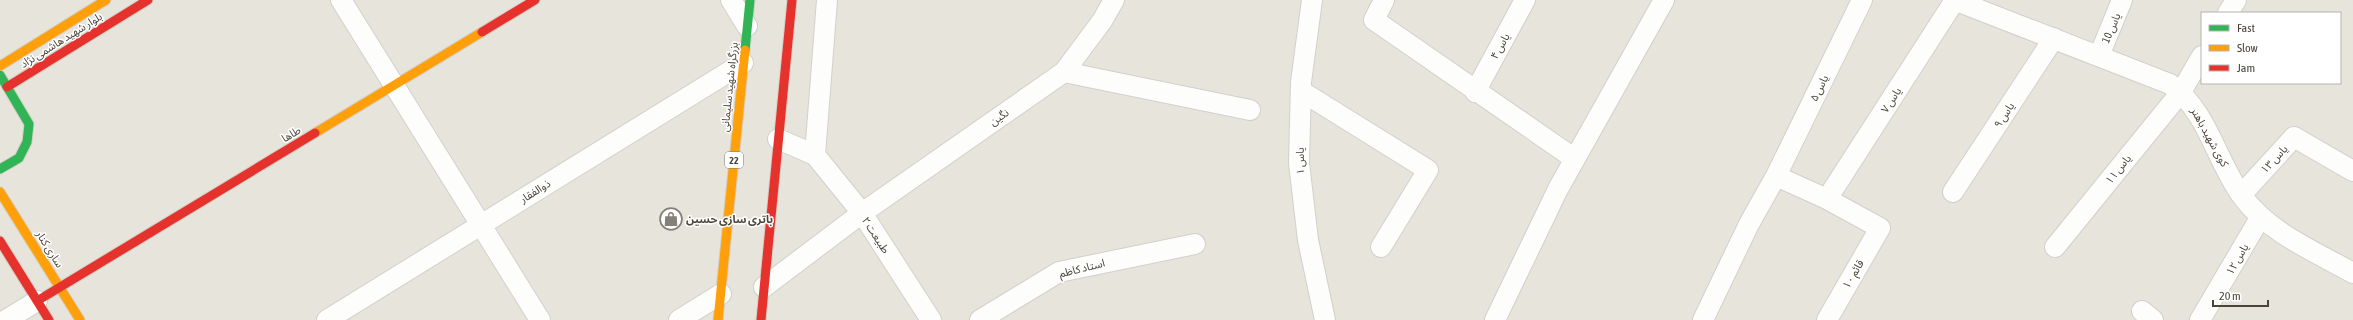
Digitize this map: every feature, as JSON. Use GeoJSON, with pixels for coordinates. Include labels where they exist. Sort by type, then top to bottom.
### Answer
{"type":"FeatureCollection","features":[{"type":"Feature","properties":{"kind":"main road","name":"بلوار شهید هاشمی نژاد"},"geometry":{"type":"LineString","coordinates":[[0,66],[106,0]]}},
{"type":"Feature","properties":{"kind":"main road","name":"بلوار شهید هاشمی نژاد"},"geometry":{"type":"LineString","coordinates":[[8,87],[148,0]]}},
{"type":"Feature","properties":{"kind":"main road","name":"طاها"},"geometry":{"type":"LineString","coordinates":[[37,301],[535,0]]}},
{"type":"Feature","properties":{"kind":"main road","name":"بزرگراه شهید سلیمانی"},"geometry":{"type":"LineString","coordinates":[[718,320],[750,0]]}},
{"type":"Feature","properties":{"kind":"main road"},"geometry":{"type":"LineString","coordinates":[[761,320],[778,139],[795,2]]}},
{"type":"Feature","properties":{"kind":"main road"},"geometry":{"type":"LineString","coordinates":[[0,75],[29,124],[27,142],[19,158],[0,170]]}},
{"type":"Feature","properties":{"kind":"main road","name":"ساری کنار"},"geometry":{"type":"LineString","coordinates":[[0,192],[80,320]]}},
{"type":"Feature","properties":{"kind":"main road"},"geometry":{"type":"LineString","coordinates":[[0,241],[49,320]]}},
{"type":"Feature","properties":{"kind":"street"},"geometry":{"type":"LineString","coordinates":[[341,0],[540,320]]}},
{"type":"Feature","properties":{"kind":"street"},"geometry":{"type":"LineString","coordinates":[[731,0],[747,26]]}},
{"type":"Feature","properties":{"kind":"street"},"geometry":{"type":"LineString","coordinates":[[778,139],[815,155],[827,0]]}},
{"type":"Feature","properties":{"kind":"street","name":"نگین"},"geometry":{"type":"LineString","coordinates":[[764,287],[862,213],[1064,72],[1102,21],[1114,0]]}},
{"type":"Feature","properties":{"kind":"street","name":"یاس ۱"},"geometry":{"type":"LineString","coordinates":[[1312,0],[1301,91],[1299,163],[1308,240],[1325,320]]}},
{"type":"Feature","properties":{"kind":"street"},"geometry":{"type":"LineString","coordinates":[[1384,0],[1374,20],[1475,92],[1575,159]]}},
{"type":"Feature","properties":{"kind":"street","name":"یاس ۴"},"geometry":{"type":"LineString","coordinates":[[1475,92],[1525,0]]}},
{"type":"Feature","properties":{"kind":"street"},"geometry":{"type":"LineString","coordinates":[[1495,320],[1558,189],[1664,0]]}},
{"type":"Feature","properties":{"kind":"street","name":"یاس ۵"},"geometry":{"type":"LineString","coordinates":[[1703,320],[1749,224],[1776,176],[1862,0]]}},
{"type":"Feature","properties":{"kind":"street","name":"کوی شهید باهنر"},"geometry":{"type":"LineString","coordinates":[[1954,0],[1988,6],[2054,38],[2160,79],[2181,92],[2196,110],[2241,195],[2260,218],[2288,237],[2353,273]]}},
{"type":"Feature","properties":{"kind":"street","name":"یاس ۷"},"geometry":{"type":"LineString","coordinates":[[1828,199],[1954,0]]}},
{"type":"Feature","properties":{"kind":"street","name":"یاس 10"},"geometry":{"type":"LineString","coordinates":[[2099,56],[2122,0]]}},
{"type":"Feature","properties":{"kind":"street"},"geometry":{"type":"LineString","coordinates":[[2229,12],[2236,0]]}},
{"type":"Feature","properties":{"kind":"street","name":"یاس ۹"},"geometry":{"type":"LineString","coordinates":[[1953,192],[2054,38]]}},
{"type":"Feature","properties":{"kind":"street","name":"یاس ۱۱"},"geometry":{"type":"LineString","coordinates":[[2055,247],[2181,92],[2201,58]]}},
{"type":"Feature","properties":{"kind":"street","name":"ذوالفقار"},"geometry":{"type":"LineString","coordinates":[[327,320],[743,63]]}},
{"type":"Feature","properties":{"kind":"street"},"geometry":{"type":"LineString","coordinates":[[1064,72],[1250,110]]}},
{"type":"Feature","properties":{"kind":"street"},"geometry":{"type":"LineString","coordinates":[[1301,91],[1428,170],[1381,247]]}},
{"type":"Feature","properties":{"kind":"street","name":"یاس ۱۳"},"geometry":{"type":"LineString","coordinates":[[2241,195],[2294,137],[2353,171]]}},
{"type":"Feature","properties":{"kind":"street","name":"طبیعت ۲"},"geometry":{"type":"LineString","coordinates":[[815,155],[862,213],[931,320]]}},
{"type":"Feature","properties":{"kind":"street"},"geometry":{"type":"LineString","coordinates":[[1776,176],[1828,199]]}},
{"type":"Feature","properties":{"kind":"street","name":"قائم ۱۰"},"geometry":{"type":"LineString","coordinates":[[1827,320],[1880,228],[1828,199]]}},
{"type":"Feature","properties":{"kind":"street","name":"یاس ۱۲"},"geometry":{"type":"LineString","coordinates":[[2200,320],[2260,218]]}},
{"type":"Feature","properties":{"kind":"street","name":"استاد کاظم"},"geometry":{"type":"LineString","coordinates":[[980,320],[1059,272],[1195,244]]}},
{"type":"Feature","properties":{"kind":"street"},"geometry":{"type":"LineString","coordinates":[[679,320],[721,294]]}},
{"type":"Feature","properties":{"kind":"street"},"geometry":{"type":"LineString","coordinates":[[6,320],[37,301]]}},
{"type":"Feature","properties":{"kind":"shaded area"},"geometry":{"type":"Polygon","coordinates":[[[0,0],[2353,0],[2353,320],[0,320],[0,0]]]}},
{"type":"Feature","properties":{"kind":"traffic: fast"},"geometry":{"type":"LineString","coordinates":[[745,50],[750,0]]}},
{"type":"Feature","properties":{"kind":"traffic: fast"},"geometry":{"type":"LineString","coordinates":[[0,75],[29,124],[27,142],[19,158],[0,169]]}},
{"type":"Feature","properties":{"kind":"traffic: slow"},"geometry":{"type":"LineString","coordinates":[[0,66],[106,0]]}},
{"type":"Feature","properties":{"kind":"traffic: slow"},"geometry":{"type":"LineString","coordinates":[[315,133],[482,32]]}},
{"type":"Feature","properties":{"kind":"traffic: slow"},"geometry":{"type":"LineString","coordinates":[[718,320],[745,50]]}},
{"type":"Feature","properties":{"kind":"traffic: slow"},"geometry":{"type":"LineString","coordinates":[[0,192],[80,320]]}},
{"type":"Feature","properties":{"kind":"traffic: jam"},"geometry":{"type":"LineString","coordinates":[[7,87],[148,0]]}},
{"type":"Feature","properties":{"kind":"traffic: jam"},"geometry":{"type":"LineString","coordinates":[[482,32],[535,0]]}},
{"type":"Feature","properties":{"kind":"traffic: jam"},"geometry":{"type":"LineString","coordinates":[[761,320],[792,0]]}},
{"type":"Feature","properties":{"kind":"traffic: jam"},"geometry":{"type":"LineString","coordinates":[[37,301],[315,133]]}},
{"type":"Feature","properties":{"kind":"traffic: jam"},"geometry":{"type":"LineString","coordinates":[[0,241],[49,320]]}},
{"type":"Feature","properties":{"kind":"place","name":"باتری سازی حسین"},"geometry":{"type":"Point","coordinates":[671,219]}}]}
